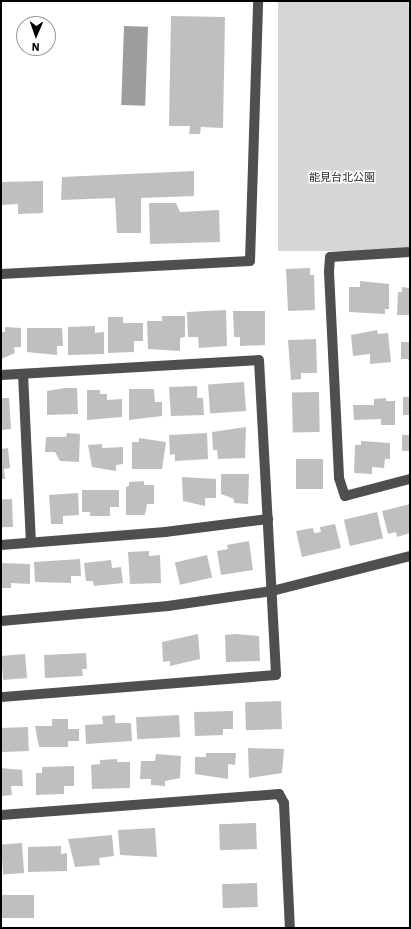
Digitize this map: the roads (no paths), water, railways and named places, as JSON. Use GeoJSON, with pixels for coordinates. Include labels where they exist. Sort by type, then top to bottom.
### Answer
{"type":"FeatureCollection","features":[{"type":"Feature","properties":{"kind":"street"},"geometry":{"type":"LineString","coordinates":[[1,274],[250,261],[258,1]]}},
{"type":"Feature","properties":{"kind":"street"},"geometry":{"type":"LineString","coordinates":[[410,252],[330,257],[329,272],[339,478],[345,496],[410,479]]}},
{"type":"Feature","properties":{"kind":"street"},"geometry":{"type":"LineString","coordinates":[[1,375],[259,360],[276,676],[1,697]]}},
{"type":"Feature","properties":{"kind":"street"},"geometry":{"type":"LineString","coordinates":[[23,374],[31,542]]}},
{"type":"Feature","properties":{"kind":"street"},"geometry":{"type":"LineString","coordinates":[[1,545],[165,532],[268,519]]}},
{"type":"Feature","properties":{"kind":"street"},"geometry":{"type":"LineString","coordinates":[[1,621],[168,606],[272,591],[410,556]]}},
{"type":"Feature","properties":{"kind":"street"},"geometry":{"type":"LineString","coordinates":[[1,815],[279,794],[284,803],[290,928]]}},
{"type":"Feature","properties":{"kind":"park label","name":"能見台北公園"},"geometry":{"type":"Point","coordinates":[342,177]}}]}
